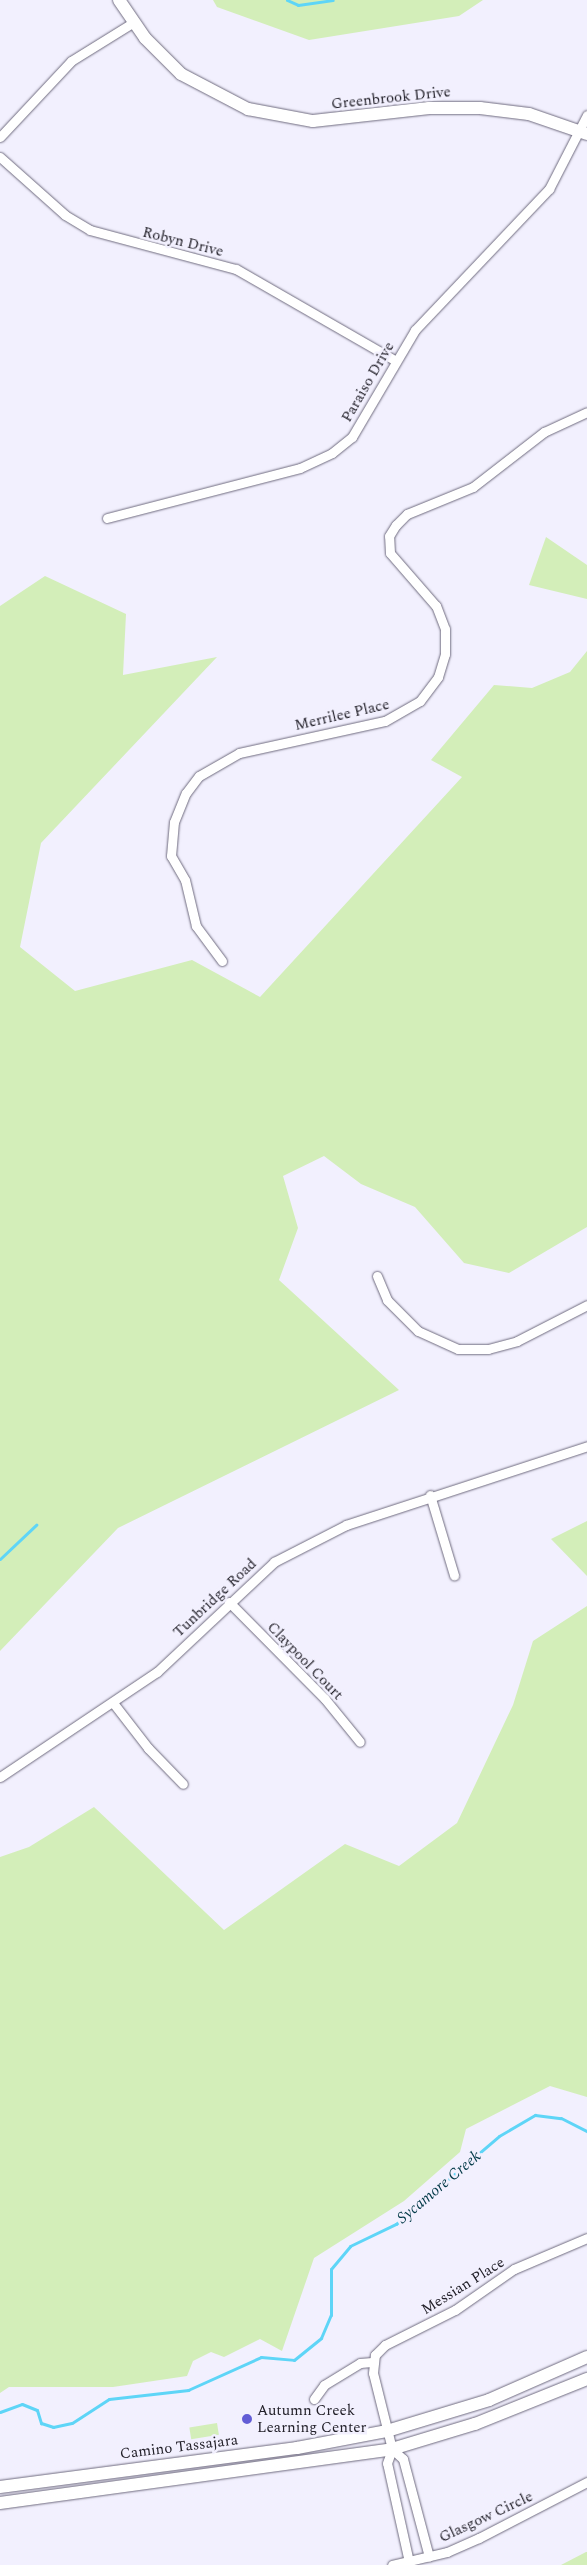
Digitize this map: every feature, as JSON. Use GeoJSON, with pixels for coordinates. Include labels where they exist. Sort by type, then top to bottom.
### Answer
{"type":"FeatureCollection","features":[{"type":"Feature","properties":{"kind":"main road","name":"Greenbrook Drive"},"geometry":{"type":"LineString","coordinates":[[119,0],[134,22],[162,56],[200,88],[248,109],[278,116],[342,121],[429,108],[480,108],[529,114],[584,132]]}},
{"type":"Feature","properties":{"kind":"main road","name":"Camino Tassajara"},"geometry":{"type":"LineString","coordinates":[[0,2487],[297,2448],[387,2431],[489,2400],[587,2357]]}},
{"type":"Feature","properties":{"kind":"main road"},"geometry":{"type":"LineString","coordinates":[[0,2504],[392,2450],[475,2424],[587,2378]]}},
{"type":"Feature","properties":{"kind":"street"},"geometry":{"type":"LineString","coordinates":[[0,137],[71,61],[134,22]]}},
{"type":"Feature","properties":{"kind":"street","name":"Paraiso Drive"},"geometry":{"type":"LineString","coordinates":[[107,518],[300,468],[332,453],[352,437],[369,414],[394,360],[415,330],[549,189],[584,132],[587,115]]}},
{"type":"Feature","properties":{"kind":"street","name":"Robyn Drive"},"geometry":{"type":"LineString","coordinates":[[0,157],[65,215],[90,230],[236,270],[394,360]]}},
{"type":"Feature","properties":{"kind":"street","name":"Merrilee Place"},"geometry":{"type":"LineString","coordinates":[[222,961],[196,926],[185,880],[171,856],[174,822],[186,793],[199,776],[239,753],[402,715],[420,701],[438,677],[445,654],[445,629],[436,606],[390,553],[390,536],[396,524],[408,514],[473,487],[544,432],[587,412]]}},
{"type":"Feature","properties":{"kind":"street"},"geometry":{"type":"LineString","coordinates":[[377,1276],[387,1300],[418,1331],[458,1349],[517,1342],[587,1305]]}},
{"type":"Feature","properties":{"kind":"street","name":"Tunbridge Road"},"geometry":{"type":"LineString","coordinates":[[0,1777],[114,1704],[157,1672],[229,1602],[274,1562],[346,1525],[430,1495],[587,1446]]}},
{"type":"Feature","properties":{"kind":"street"},"geometry":{"type":"LineString","coordinates":[[430,1495],[454,1575]]}},
{"type":"Feature","properties":{"kind":"street","name":"Claypool Court"},"geometry":{"type":"LineString","coordinates":[[229,1602],[325,1699],[360,1742]]}},
{"type":"Feature","properties":{"kind":"street"},"geometry":{"type":"LineString","coordinates":[[114,1704],[183,1784]]}},
{"type":"Feature","properties":{"kind":"street","name":"Messian Place"},"geometry":{"type":"LineString","coordinates":[[372,2362],[385,2344],[443,2317],[514,2269],[587,2238]]}},
{"type":"Feature","properties":{"kind":"street"},"geometry":{"type":"LineString","coordinates":[[314,2399],[324,2385],[360,2363],[372,2362],[392,2450],[387,2463],[409,2562]]}},
{"type":"Feature","properties":{"kind":"street"},"geometry":{"type":"LineString","coordinates":[[392,2450],[403,2459],[428,2557]]}},
{"type":"Feature","properties":{"kind":"street","name":"Glasgow Circle"},"geometry":{"type":"LineString","coordinates":[[392,2565],[428,2557],[479,2538],[587,2482]]}},
{"type":"Feature","properties":{"kind":"green space"},"geometry":{"type":"Polygon","coordinates":[[[213,0],[483,0],[459,16],[309,40],[217,7],[213,0]]]}},
{"type":"Feature","properties":{"kind":"green space"},"geometry":{"type":"Polygon","coordinates":[[[546,537],[587,565],[587,599],[529,585],[546,537]]]}},
{"type":"Feature","properties":{"kind":"green space"},"geometry":{"type":"Polygon","coordinates":[[[45,576],[126,614],[123,675],[217,657],[41,843],[20,947],[75,991],[192,960],[260,997],[462,777],[431,760],[494,685],[532,688],[570,672],[587,651],[587,1227],[509,1273],[464,1263],[415,1207],[361,1184],[324,1156],[283,1176],[298,1228],[279,1280],[399,1390],[118,1528],[0,1651],[0,606],[45,576]]]}},
{"type":"Feature","properties":{"kind":"green space"},"geometry":{"type":"Polygon","coordinates":[[[587,1521],[587,1576],[551,1539],[587,1521]]]}},
{"type":"Feature","properties":{"kind":"green space"},"geometry":{"type":"Polygon","coordinates":[[[587,1606],[587,2097],[550,2086],[466,2129],[460,2152],[404,2201],[314,2258],[282,2351],[260,2339],[224,2357],[211,2352],[193,2361],[187,2376],[113,2387],[9,2387],[0,2393],[0,1857],[29,1847],[94,1807],[224,1930],[345,1844],[399,1866],[457,1823],[513,1705],[533,1641],[587,1606]]]}},
{"type":"Feature","properties":{"kind":"green space"},"geometry":{"type":"Polygon","coordinates":[[[217,2423],[219,2435],[191,2439],[189,2427],[217,2423]]]}},
{"type":"Feature","properties":{"kind":"green space"},"geometry":{"type":"Polygon","coordinates":[[[586,2552],[587,2565],[561,2565],[586,2552]]]}},
{"type":"Feature","properties":{"kind":"waterway"},"geometry":{"type":"LineString","coordinates":[[287,0],[298,5],[333,0]]}},
{"type":"Feature","properties":{"kind":"waterway"},"geometry":{"type":"LineString","coordinates":[[0,1559],[36,1525]]}},
{"type":"Feature","properties":{"kind":"waterway","name":"Sycamore Creek"},"geometry":{"type":"LineString","coordinates":[[0,2412],[22,2404],[37,2410],[41,2423],[53,2427],[72,2423],[109,2399],[188,2390],[261,2357],[294,2360],[321,2338],[331,2315],[331,2269],[350,2246],[396,2224],[499,2136],[535,2115],[561,2118],[587,2131]]}},
{"type":"Feature","properties":{"kind":"place","name":"Autumn Creek Learning Center"},"geometry":{"type":"Point","coordinates":[247,2419]}}]}
